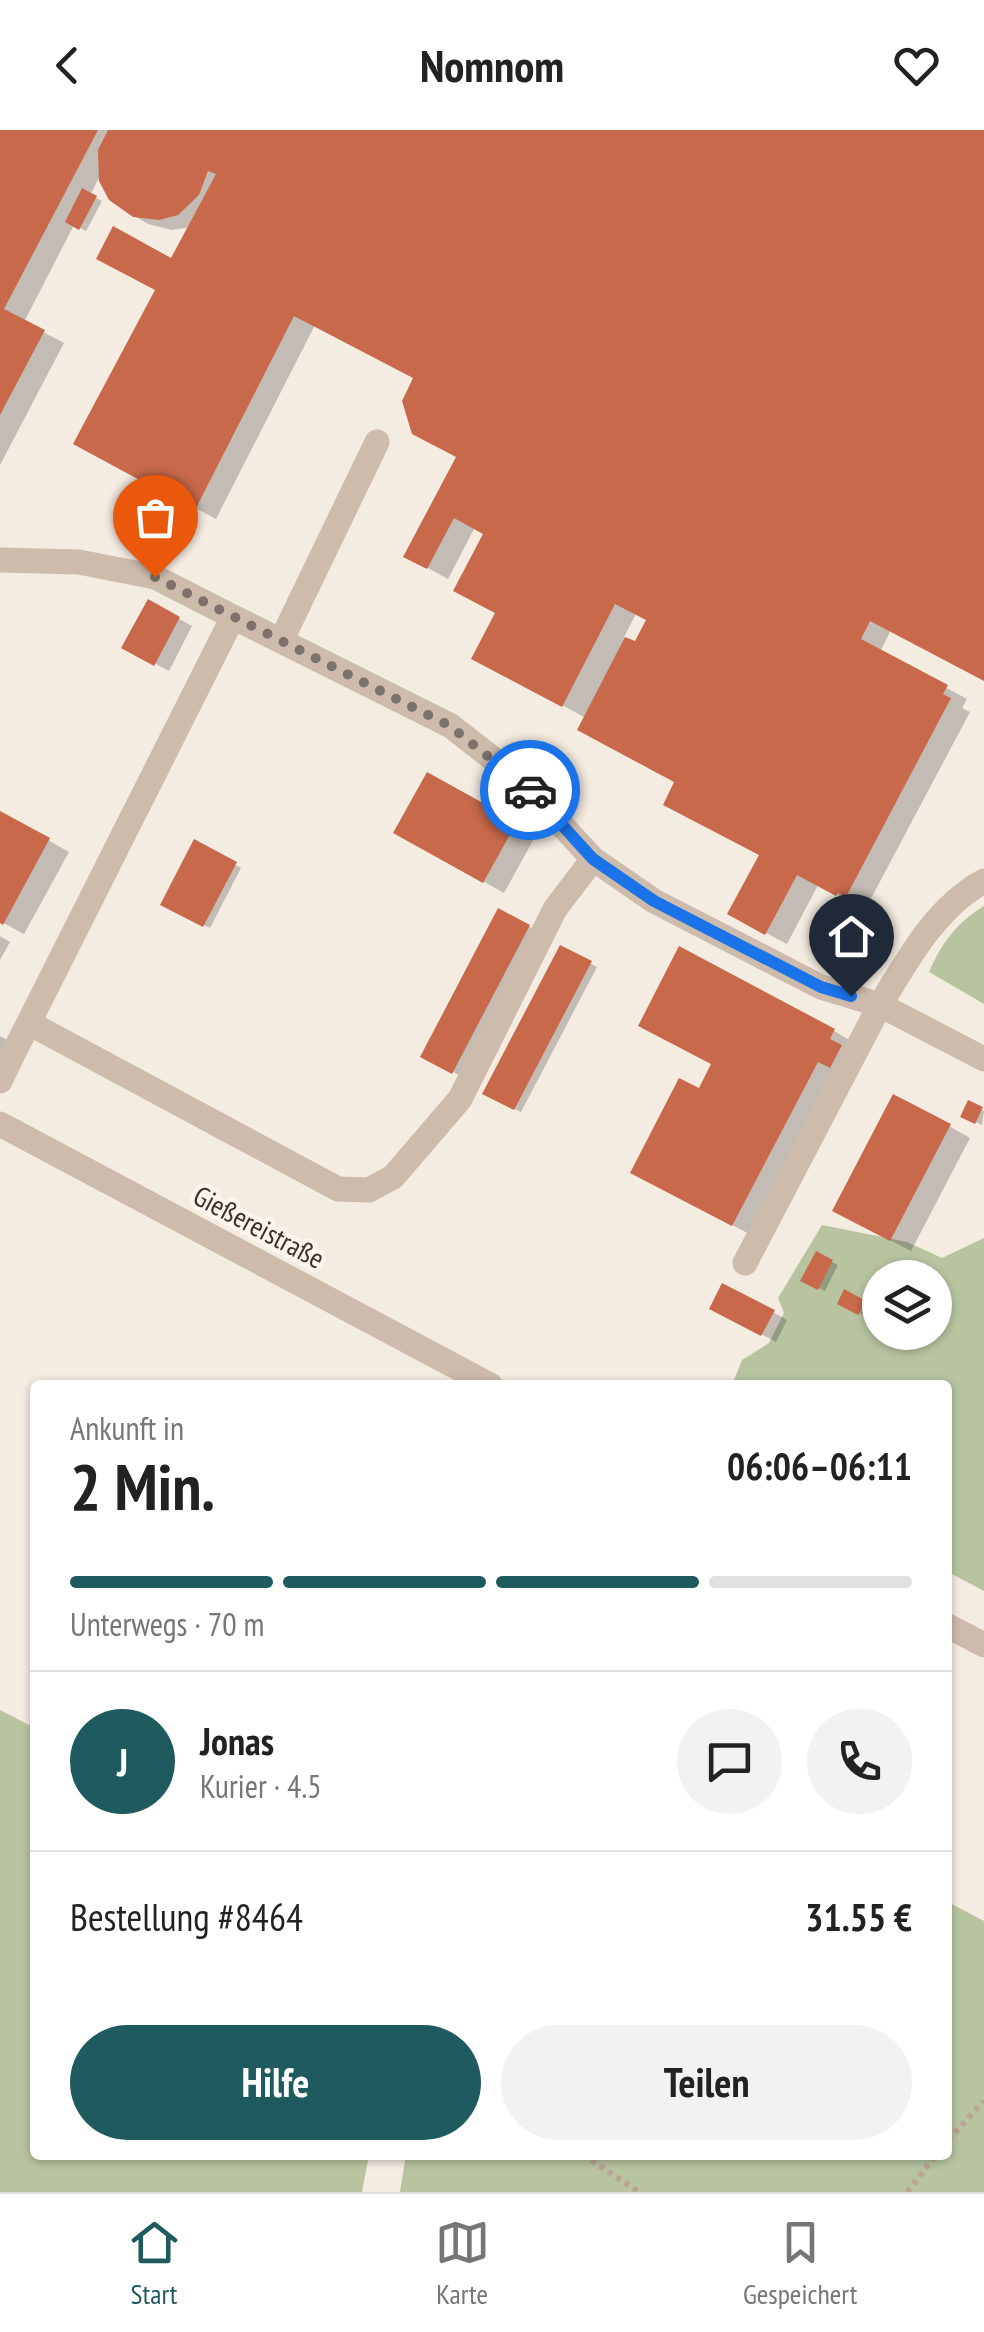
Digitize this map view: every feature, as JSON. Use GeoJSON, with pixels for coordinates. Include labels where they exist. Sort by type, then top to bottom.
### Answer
{"type":"FeatureCollection","features":[{"type":"Feature","properties":{"kind":"street"},"geometry":{"type":"LineString","coordinates":[[281,641],[377,442]]}},
{"type":"Feature","properties":{"kind":"street"},"geometry":{"type":"LineString","coordinates":[[0,560],[79,562],[155,577],[450,726],[520,780],[593,859],[654,901],[821,987],[880,1005],[984,1059]]}},
{"type":"Feature","properties":{"kind":"street"},"geometry":{"type":"LineString","coordinates":[[0,1080],[233,617]]}},
{"type":"Feature","properties":{"kind":"street"},"geometry":{"type":"LineString","coordinates":[[29,1022],[338,1188],[369,1190],[392,1177],[460,1099],[555,909],[593,859]]}},
{"type":"Feature","properties":{"kind":"street"},"geometry":{"type":"LineString","coordinates":[[745,1263],[880,1005],[920,941],[963,892],[984,881]]}},
{"type":"Feature","properties":{"kind":"street","name":"Gießereistraße"},"geometry":{"type":"LineString","coordinates":[[0,1124],[481,1380]]}},
{"type":"Feature","properties":{"kind":"street"},"geometry":{"type":"LineString","coordinates":[[952,1628],[984,1645]]}},
{"type":"Feature","properties":{"kind":"path"},"geometry":{"type":"LineString","coordinates":[[952,2136],[984,2100]]}},
{"type":"Feature","properties":{"kind":"path"},"geometry":{"type":"LineString","coordinates":[[591,2160],[639,2192]]}},
{"type":"Feature","properties":{"kind":"path"},"geometry":{"type":"LineString","coordinates":[[907,2192],[932,2160]]}},
{"type":"Feature","properties":{"kind":"green space"},"geometry":{"type":"Polygon","coordinates":[[[984,906],[984,1004],[929,972],[951,934],[984,906]]]}},
{"type":"Feature","properties":{"kind":"green space"},"geometry":{"type":"Polygon","coordinates":[[[822,1225],[907,1242],[942,1258],[984,1238],[984,1591],[952,1574],[952,1380],[734,1380],[742,1360],[769,1343],[784,1313],[778,1298],[822,1225]]]}},
{"type":"Feature","properties":{"kind":"green space"},"geometry":{"type":"Polygon","coordinates":[[[0,1710],[30,1725],[30,2160],[368,2160],[362,2192],[0,2192],[0,1710]]]}},
{"type":"Feature","properties":{"kind":"green space"},"geometry":{"type":"Polygon","coordinates":[[[952,1904],[984,1921],[984,2192],[400,2192],[405,2160],[952,2160],[952,1904]]]}},
{"type":"Feature","properties":{"kind":"building"},"geometry":{"type":"Polygon","coordinates":[[[0,130],[98,130],[4,309],[45,330],[0,415],[0,130]]]}},
{"type":"Feature","properties":{"kind":"building"},"geometry":{"type":"Polygon","coordinates":[[[108,130],[984,130],[984,681],[870,621],[861,639],[948,685],[943,694],[951,698],[846,897],[838,893],[836,896],[797,875],[765,935],[727,914],[759,855],[663,805],[674,782],[577,730],[625,637],[635,641],[646,620],[615,604],[562,707],[471,659],[495,613],[453,591],[483,534],[454,518],[427,569],[403,557],[456,457],[412,434],[402,401],[413,378],[294,316],[195,510],[73,444],[155,290],[96,259],[113,226],[171,258],[216,174],[208,171],[199,195],[178,215],[159,220],[133,217],[109,200],[99,181],[98,150],[108,130]]]}},
{"type":"Feature","properties":{"kind":"building"},"geometry":{"type":"Polygon","coordinates":[[[82,188],[97,196],[79,230],[65,222],[82,188]]]}},
{"type":"Feature","properties":{"kind":"building"},"geometry":{"type":"Polygon","coordinates":[[[148,599],[180,617],[154,666],[121,648],[148,599]]]}},
{"type":"Feature","properties":{"kind":"building"},"geometry":{"type":"Polygon","coordinates":[[[427,772],[517,822],[483,883],[393,833],[427,772]]]}},
{"type":"Feature","properties":{"kind":"building"},"geometry":{"type":"Polygon","coordinates":[[[0,811],[50,838],[3,925],[0,923],[0,811]]]}},
{"type":"Feature","properties":{"kind":"building"},"geometry":{"type":"Polygon","coordinates":[[[194,839],[237,862],[203,927],[160,905],[194,839]]]}},
{"type":"Feature","properties":{"kind":"building"},"geometry":{"type":"Polygon","coordinates":[[[498,908],[530,925],[452,1074],[420,1057],[498,908]]]}},
{"type":"Feature","properties":{"kind":"building"},"geometry":{"type":"Polygon","coordinates":[[[560,945],[592,961],[514,1110],[482,1094],[560,945]]]}},
{"type":"Feature","properties":{"kind":"building"},"geometry":{"type":"Polygon","coordinates":[[[679,946],[835,1029],[830,1039],[842,1045],[830,1068],[818,1062],[732,1226],[630,1173],[679,1078],[699,1088],[711,1064],[638,1026],[679,946]]]}},
{"type":"Feature","properties":{"kind":"building"},"geometry":{"type":"Polygon","coordinates":[[[893,1094],[951,1124],[890,1241],[832,1211],[893,1094]]]}},
{"type":"Feature","properties":{"kind":"building"},"geometry":{"type":"Polygon","coordinates":[[[968,1100],[983,1107],[975,1124],[960,1117],[968,1100]]]}},
{"type":"Feature","properties":{"kind":"building"},"geometry":{"type":"Polygon","coordinates":[[[816,1251],[833,1260],[818,1290],[800,1281],[816,1251]]]}},
{"type":"Feature","properties":{"kind":"building"},"geometry":{"type":"Polygon","coordinates":[[[722,1283],[775,1310],[761,1336],[709,1309],[722,1283]]]}},
{"type":"Feature","properties":{"kind":"building"},"geometry":{"type":"Polygon","coordinates":[[[844,1289],[862,1299],[858,1315],[837,1304],[844,1289]]]}},
{"type":"Feature","properties":{"kind":"way so far"},"geometry":{"type":"LineString","coordinates":[[155,577],[450,726],[530,790]]}},
{"type":"Feature","properties":{"kind":"route"},"geometry":{"type":"LineString","coordinates":[[530,790],[593,859],[654,901],[821,987],[851,996]]}}]}
